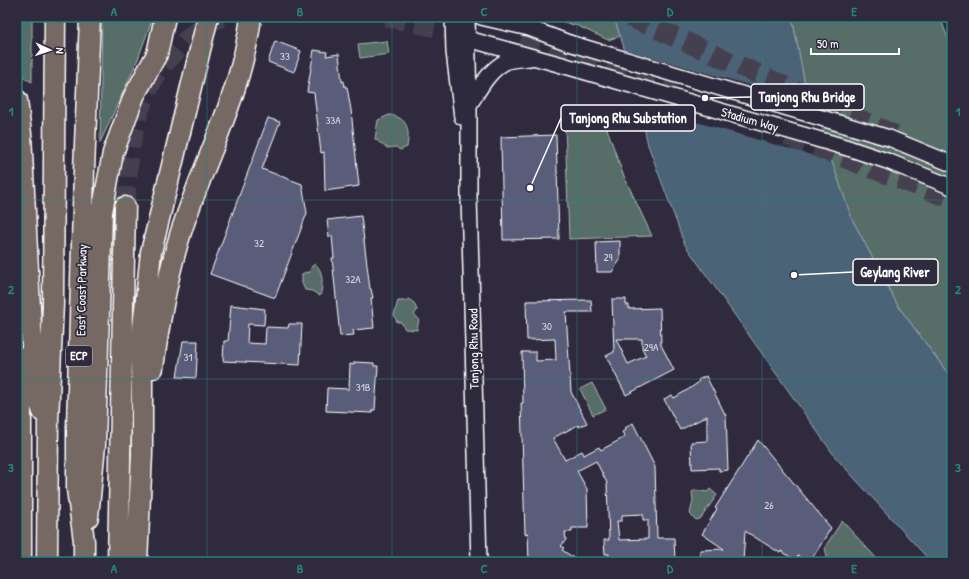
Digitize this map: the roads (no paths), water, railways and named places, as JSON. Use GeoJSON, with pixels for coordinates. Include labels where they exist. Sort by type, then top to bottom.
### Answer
{"type":"FeatureCollection","features":[{"type":"Feature","properties":{"kind":"highway","name":"ECP"},"geometry":{"type":"LineString","coordinates":[[47,562],[48,421],[53,303],[55,17]]}},
{"type":"Feature","properties":{"kind":"highway","name":"East Coast Parkway"},"geometry":{"type":"LineString","coordinates":[[84,562],[84,541],[77,489],[77,427],[90,17]]}},
{"type":"Feature","properties":{"kind":"highway"},"geometry":{"type":"LineString","coordinates":[[84,541],[91,494],[94,445],[102,212],[113,153],[134,96],[157,54],[165,17]]}},
{"type":"Feature","properties":{"kind":"highway"},"geometry":{"type":"LineString","coordinates":[[137,562],[142,454],[142,337],[151,252],[208,17]]}},
{"type":"Feature","properties":{"kind":"highway"},"geometry":{"type":"LineString","coordinates":[[142,454],[164,300],[182,232],[237,81],[244,55],[251,17]]}},
{"type":"Feature","properties":{"kind":"highway"},"geometry":{"type":"LineString","coordinates":[[17,100],[21,134],[33,366],[36,392],[40,405],[48,421]]}},
{"type":"Feature","properties":{"kind":"highway"},"geometry":{"type":"LineString","coordinates":[[118,562],[125,207]]}},
{"type":"Feature","properties":{"kind":"highway"},"geometry":{"type":"LineString","coordinates":[[17,265],[21,335],[21,562]]}},
{"type":"Feature","properties":{"kind":"street","name":"Tanjong Rhu Road"},"geometry":{"type":"LineString","coordinates":[[453,17],[459,37],[469,105],[479,562]]}},
{"type":"Feature","properties":{"kind":"street","name":"Tanjong Rhu Road"},"geometry":{"type":"LineString","coordinates":[[467,17],[459,37],[460,112],[469,137]]}},
{"type":"Feature","properties":{"kind":"street","name":"Stadium Way"},"geometry":{"type":"LineString","coordinates":[[481,17],[529,28],[569,44],[889,138],[952,164]]}},
{"type":"Feature","properties":{"kind":"street"},"geometry":{"type":"LineString","coordinates":[[515,17],[529,28]]}},
{"type":"Feature","properties":{"kind":"street","name":"Stadium Way"},"geometry":{"type":"LineString","coordinates":[[459,37],[562,64],[848,148],[887,161],[952,187]]}},
{"type":"Feature","properties":{"kind":"street"},"geometry":{"type":"LineString","coordinates":[[469,105],[483,83],[494,70],[506,62],[534,57]]}},
{"type":"Feature","properties":{"kind":"water"},"geometry":{"type":"Polygon","coordinates":[[[614,17],[792,17],[805,85],[852,219],[898,306],[952,379],[952,562],[931,562],[836,458],[685,245],[648,145],[632,73],[614,17]]]}},
{"type":"Feature","properties":{"kind":"tunnel"},"geometry":{"type":"LineString","coordinates":[[125,207],[132,137],[136,120],[149,88],[162,66],[186,40],[203,26],[223,17]]}},
{"type":"Feature","properties":{"kind":"tunnel"},"geometry":{"type":"LineString","coordinates":[[386,17],[473,35]]}},
{"type":"Feature","properties":{"kind":"tunnel"},"geometry":{"type":"LineString","coordinates":[[630,17],[897,136]]}},
{"type":"Feature","properties":{"kind":"tunnel"},"geometry":{"type":"LineString","coordinates":[[523,33],[674,92]]}},
{"type":"Feature","properties":{"kind":"tunnel"},"geometry":{"type":"LineString","coordinates":[[787,136],[952,199]]}},
{"type":"Feature","properties":{"kind":"place","name":"Tanjong Rhu Bridge"},"geometry":{"type":"Point","coordinates":[705,98]}},
{"type":"Feature","properties":{"kind":"place","name":"Tanjong Rhu Substation"},"geometry":{"type":"Point","coordinates":[530,188]}},
{"type":"Feature","properties":{"kind":"place","name":"Geylang River"},"geometry":{"type":"Point","coordinates":[794,275]}}]}
